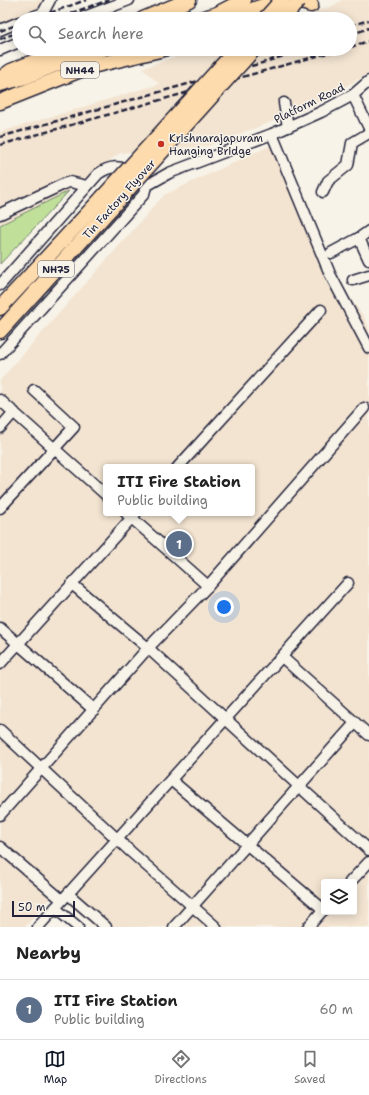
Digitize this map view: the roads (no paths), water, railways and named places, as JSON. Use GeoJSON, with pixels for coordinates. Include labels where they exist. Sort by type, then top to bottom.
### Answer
{"type":"FeatureCollection","features":[{"type":"Feature","properties":{"kind":"highway"},"geometry":{"type":"LineString","coordinates":[[160,12],[189,0]]}},
{"type":"Feature","properties":{"kind":"highway"},"geometry":{"type":"LineString","coordinates":[[221,12],[244,0]]}},
{"type":"Feature","properties":{"kind":"highway"},"geometry":{"type":"LineString","coordinates":[[271,12],[282,0]]}},
{"type":"Feature","properties":{"kind":"highway"},"geometry":{"type":"LineString","coordinates":[[247,12],[256,7],[293,0],[309,1]]}},
{"type":"Feature","properties":{"kind":"highway"},"geometry":{"type":"LineString","coordinates":[[282,12],[309,1]]}},
{"type":"Feature","properties":{"kind":"highway"},"geometry":{"type":"LineString","coordinates":[[292,12],[309,1]]}},
{"type":"Feature","properties":{"kind":"highway"},"geometry":{"type":"LineString","coordinates":[[0,79],[11,71],[48,56]]}},
{"type":"Feature","properties":{"kind":"highway","name":"NH44"},"geometry":{"type":"LineString","coordinates":[[0,84],[25,77],[81,56]]}},
{"type":"Feature","properties":{"kind":"highway","name":"NH44"},"geometry":{"type":"LineString","coordinates":[[0,102],[88,67],[136,56]]}},
{"type":"Feature","properties":{"kind":"highway","name":"Tin Factory Flyover"},"geometry":{"type":"LineString","coordinates":[[0,331],[231,56]]}},
{"type":"Feature","properties":{"kind":"highway","name":"Tin Factory Flyover"},"geometry":{"type":"LineString","coordinates":[[0,308],[107,202],[247,56]]}},
{"type":"Feature","properties":{"kind":"street"},"geometry":{"type":"LineString","coordinates":[[44,12],[50,0]]}},
{"type":"Feature","properties":{"kind":"street"},"geometry":{"type":"LineString","coordinates":[[97,12],[129,0]]}},
{"type":"Feature","properties":{"kind":"street"},"geometry":{"type":"LineString","coordinates":[[0,30],[12,25]]}},
{"type":"Feature","properties":{"kind":"street"},"geometry":{"type":"LineString","coordinates":[[0,50],[12,45]]}},
{"type":"Feature","properties":{"kind":"street","name":"Platform Road"},"geometry":{"type":"LineString","coordinates":[[146,186],[169,173],[272,134],[321,112],[353,94],[369,81]]}},
{"type":"Feature","properties":{"kind":"street"},"geometry":{"type":"LineString","coordinates":[[353,94],[369,128]]}},
{"type":"Feature","properties":{"kind":"street"},"geometry":{"type":"LineString","coordinates":[[284,102],[288,127]]}},
{"type":"Feature","properties":{"kind":"street"},"geometry":{"type":"LineString","coordinates":[[323,192],[328,181],[348,165],[352,143],[369,133]]}},
{"type":"Feature","properties":{"kind":"street"},"geometry":{"type":"LineString","coordinates":[[272,134],[330,274],[369,348]]}},
{"type":"Feature","properties":{"kind":"street"},"geometry":{"type":"LineString","coordinates":[[0,285],[102,171],[118,166],[135,171],[146,186],[144,194],[0,354]]}},
{"type":"Feature","properties":{"kind":"street"},"geometry":{"type":"LineString","coordinates":[[0,214],[66,183],[70,182],[87,186]]}},
{"type":"Feature","properties":{"kind":"street"},"geometry":{"type":"LineString","coordinates":[[331,253],[369,231]]}},
{"type":"Feature","properties":{"kind":"street"},"geometry":{"type":"LineString","coordinates":[[359,238],[369,260]]}},
{"type":"Feature","properties":{"kind":"street"},"geometry":{"type":"LineString","coordinates":[[353,280],[369,275]]}},
{"type":"Feature","properties":{"kind":"street"},"geometry":{"type":"LineString","coordinates":[[181,464],[321,310]]}},
{"type":"Feature","properties":{"kind":"street"},"geometry":{"type":"LineString","coordinates":[[0,508],[74,427],[34,390]]}},
{"type":"Feature","properties":{"kind":"street"},"geometry":{"type":"LineString","coordinates":[[0,400],[103,492]]}},
{"type":"Feature","properties":{"kind":"street"},"geometry":{"type":"LineString","coordinates":[[0,815],[43,769],[148,648],[208,586],[364,408]]}},
{"type":"Feature","properties":{"kind":"street"},"geometry":{"type":"LineString","coordinates":[[0,428],[14,412]]}},
{"type":"Feature","properties":{"kind":"street"},"geometry":{"type":"LineString","coordinates":[[0,664],[72,584],[130,516]]}},
{"type":"Feature","properties":{"kind":"street"},"geometry":{"type":"LineString","coordinates":[[132,516],[208,586]]}},
{"type":"Feature","properties":{"kind":"street"},"geometry":{"type":"LineString","coordinates":[[38,927],[348,583]]}},
{"type":"Feature","properties":{"kind":"street"},"geometry":{"type":"LineString","coordinates":[[72,584],[148,648],[369,850]]}},
{"type":"Feature","properties":{"kind":"street"},"geometry":{"type":"LineString","coordinates":[[0,628],[94,710]]}},
{"type":"Feature","properties":{"kind":"street"},"geometry":{"type":"LineString","coordinates":[[282,656],[369,735]]}},
{"type":"Feature","properties":{"kind":"street"},"geometry":{"type":"LineString","coordinates":[[174,927],[355,722]]}},
{"type":"Feature","properties":{"kind":"street"},"geometry":{"type":"LineString","coordinates":[[0,730],[117,839],[216,927]]}},
{"type":"Feature","properties":{"kind":"street"},"geometry":{"type":"LineString","coordinates":[[171,780],[321,907]]}},
{"type":"Feature","properties":{"kind":"street"},"geometry":{"type":"LineString","coordinates":[[0,847],[62,901],[106,927]]}},
{"type":"Feature","properties":{"kind":"street"},"geometry":{"type":"LineString","coordinates":[[353,879],[369,862]]}},
{"type":"Feature","properties":{"kind":"street"},"geometry":{"type":"LineString","coordinates":[[62,901],[78,927]]}},
{"type":"Feature","properties":{"kind":"street"},"geometry":{"type":"LineString","coordinates":[[308,927],[322,915]]}},
{"type":"Feature","properties":{"kind":"railway"},"geometry":{"type":"LineString","coordinates":[[53,12],[86,0]]}},
{"type":"Feature","properties":{"kind":"railway"},"geometry":{"type":"LineString","coordinates":[[74,12],[109,0]]}},
{"type":"Feature","properties":{"kind":"railway"},"geometry":{"type":"LineString","coordinates":[[357,24],[369,20]]}},
{"type":"Feature","properties":{"kind":"railway"},"geometry":{"type":"LineString","coordinates":[[0,31],[12,27]]}},
{"type":"Feature","properties":{"kind":"railway"},"geometry":{"type":"LineString","coordinates":[[357,32],[369,28]]}},
{"type":"Feature","properties":{"kind":"railway"},"geometry":{"type":"LineString","coordinates":[[0,39],[12,35]]}},
{"type":"Feature","properties":{"kind":"railway"},"geometry":{"type":"LineString","coordinates":[[357,45],[369,41]]}},
{"type":"Feature","properties":{"kind":"railway"},"geometry":{"type":"LineString","coordinates":[[209,72],[257,56]]}},
{"type":"Feature","properties":{"kind":"railway"},"geometry":{"type":"LineString","coordinates":[[0,137],[284,56]]}},
{"type":"Feature","properties":{"kind":"railway"},"geometry":{"type":"LineString","coordinates":[[0,145],[317,56]]}},
{"type":"Feature","properties":{"kind":"place","name":"Krishnarajapuram Hanging Bridge"},"geometry":{"type":"Point","coordinates":[161,144]}},
{"type":"Feature","properties":{"kind":"place","name":"ITI Fire Station"},"geometry":{"type":"Point","coordinates":[179,544]}}]}
